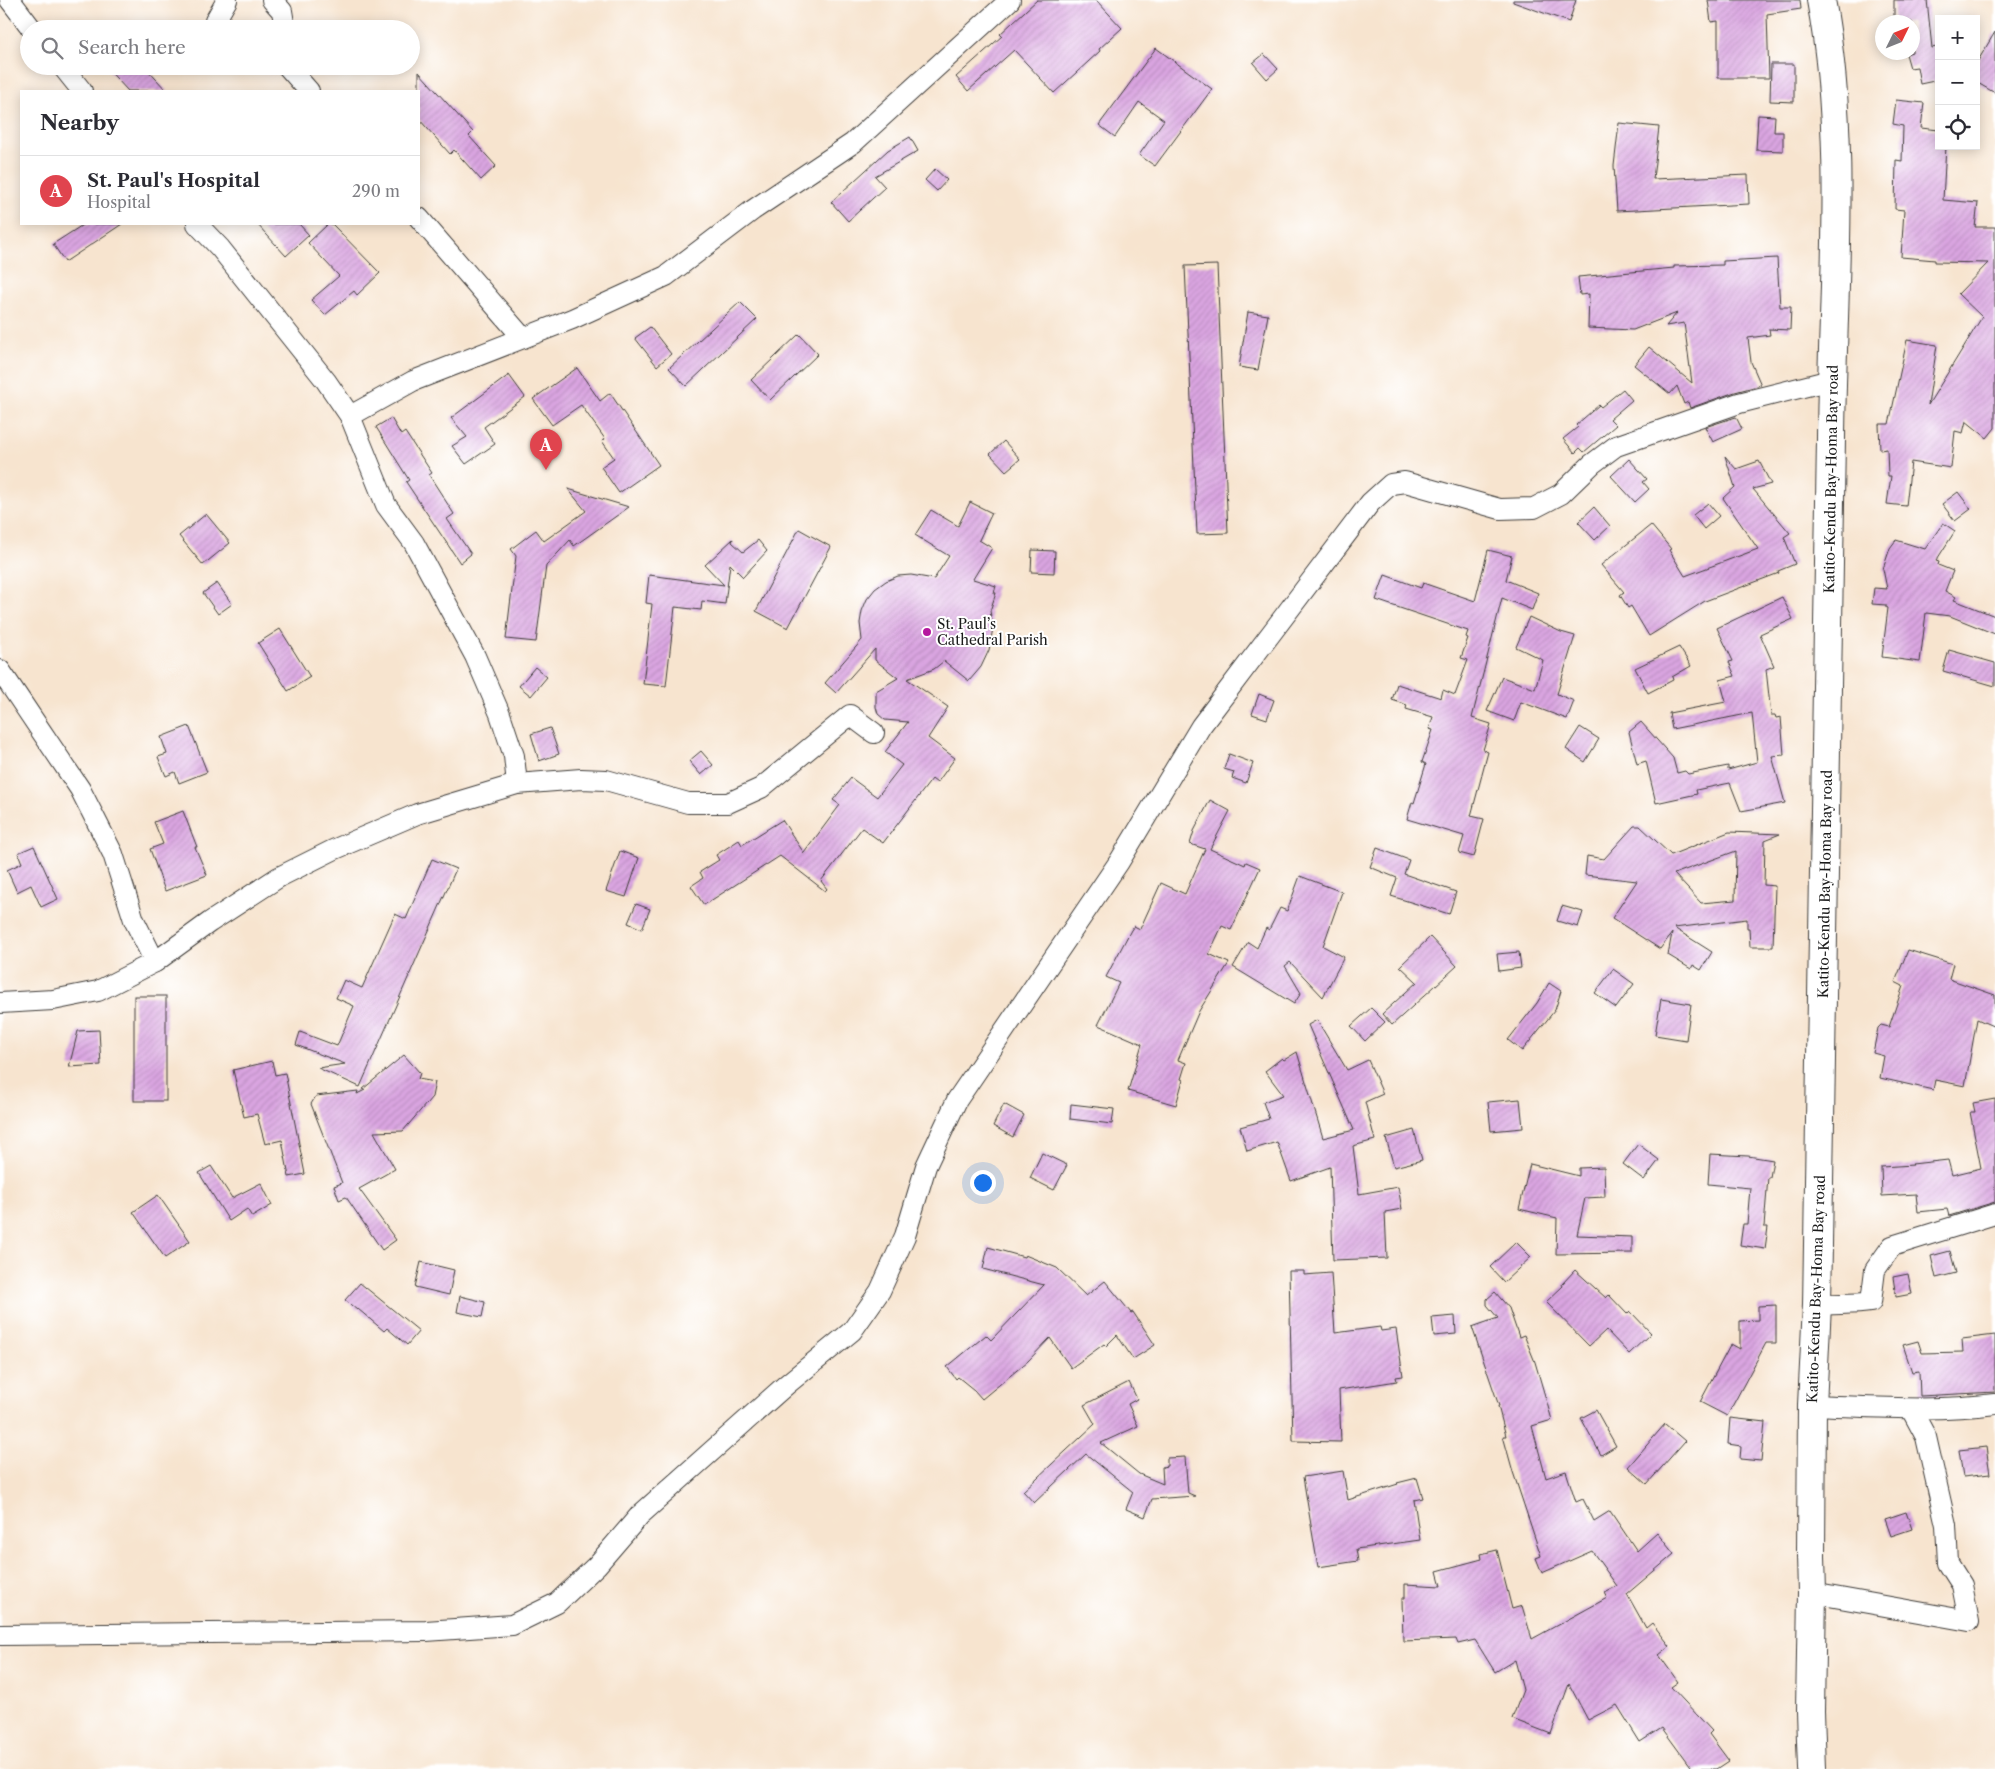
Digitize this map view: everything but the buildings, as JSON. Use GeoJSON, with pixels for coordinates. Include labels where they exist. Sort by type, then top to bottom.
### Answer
{"type":"FeatureCollection","features":[{"type":"Feature","properties":{"kind":"highway","name":"Katito-Kendu Bay-Homa Bay road"},"geometry":{"type":"LineString","coordinates":[[1812,1769],[1810,1711],[1812,1405],[1817,1305],[1829,642],[1831,380],[1836,245],[1834,100],[1827,32],[1821,0]]}},
{"type":"Feature","properties":{"kind":"street"},"geometry":{"type":"LineString","coordinates":[[10,0],[25,20]]}},
{"type":"Feature","properties":{"kind":"street"},"geometry":{"type":"LineString","coordinates":[[216,20],[227,0]]}},
{"type":"Feature","properties":{"kind":"street"},"geometry":{"type":"LineString","coordinates":[[272,0],[282,11],[284,20]]}},
{"type":"Feature","properties":{"kind":"street"},"geometry":{"type":"LineString","coordinates":[[350,416],[413,381],[572,319],[666,276],[753,210],[852,143],[1010,0]]}},
{"type":"Feature","properties":{"kind":"street"},"geometry":{"type":"LineString","coordinates":[[69,75],[81,90]]}},
{"type":"Feature","properties":{"kind":"street"},"geometry":{"type":"LineString","coordinates":[[295,75],[308,90]]}},
{"type":"Feature","properties":{"kind":"street"},"geometry":{"type":"LineString","coordinates":[[420,219],[523,338]]}},
{"type":"Feature","properties":{"kind":"street"},"geometry":{"type":"LineString","coordinates":[[198,225],[220,248],[326,381],[350,416],[386,505],[414,543],[474,656],[514,756],[517,784]]}},
{"type":"Feature","properties":{"kind":"street"},"geometry":{"type":"LineString","coordinates":[[0,1635],[426,1631],[512,1625],[557,1603],[597,1565],[640,1515],[786,1385],[852,1331],[880,1290],[905,1236],[926,1166],[957,1100],[1119,862],[1201,726],[1370,503],[1391,484],[1405,482],[1500,509],[1534,508],[1561,494],[1592,464],[1616,446],[1739,403],[1831,380]]}},
{"type":"Feature","properties":{"kind":"street"},"geometry":{"type":"LineString","coordinates":[[0,670],[80,789],[112,854],[134,920],[156,962]]}},
{"type":"Feature","properties":{"kind":"street"},"geometry":{"type":"LineString","coordinates":[[0,1003],[53,1000],[98,990],[156,962],[210,922],[279,877],[333,850],[417,814],[517,784],[581,779],[606,780],[688,803],[728,803],[762,788],[850,715],[874,733]]}},
{"type":"Feature","properties":{"kind":"street"},"geometry":{"type":"LineString","coordinates":[[1817,1305],[1838,1303],[1851,1305],[1871,1302],[1875,1270],[1892,1246],[1995,1214]]}},
{"type":"Feature","properties":{"kind":"street"},"geometry":{"type":"LineString","coordinates":[[1812,1405],[1911,1409],[1964,1408],[1995,1404]]}},
{"type":"Feature","properties":{"kind":"street"},"geometry":{"type":"LineString","coordinates":[[1812,1593],[1969,1621],[1962,1585],[1948,1563],[1946,1525],[1926,1436],[1911,1409]]}},
{"type":"Feature","properties":{"kind":"place","name":"St. Paul's Hospital"},"geometry":{"type":"Point","coordinates":[546,470]}},
{"type":"Feature","properties":{"kind":"place","name":"St. Paul’s Cathedral Parish"},"geometry":{"type":"Point","coordinates":[927,632]}}]}
